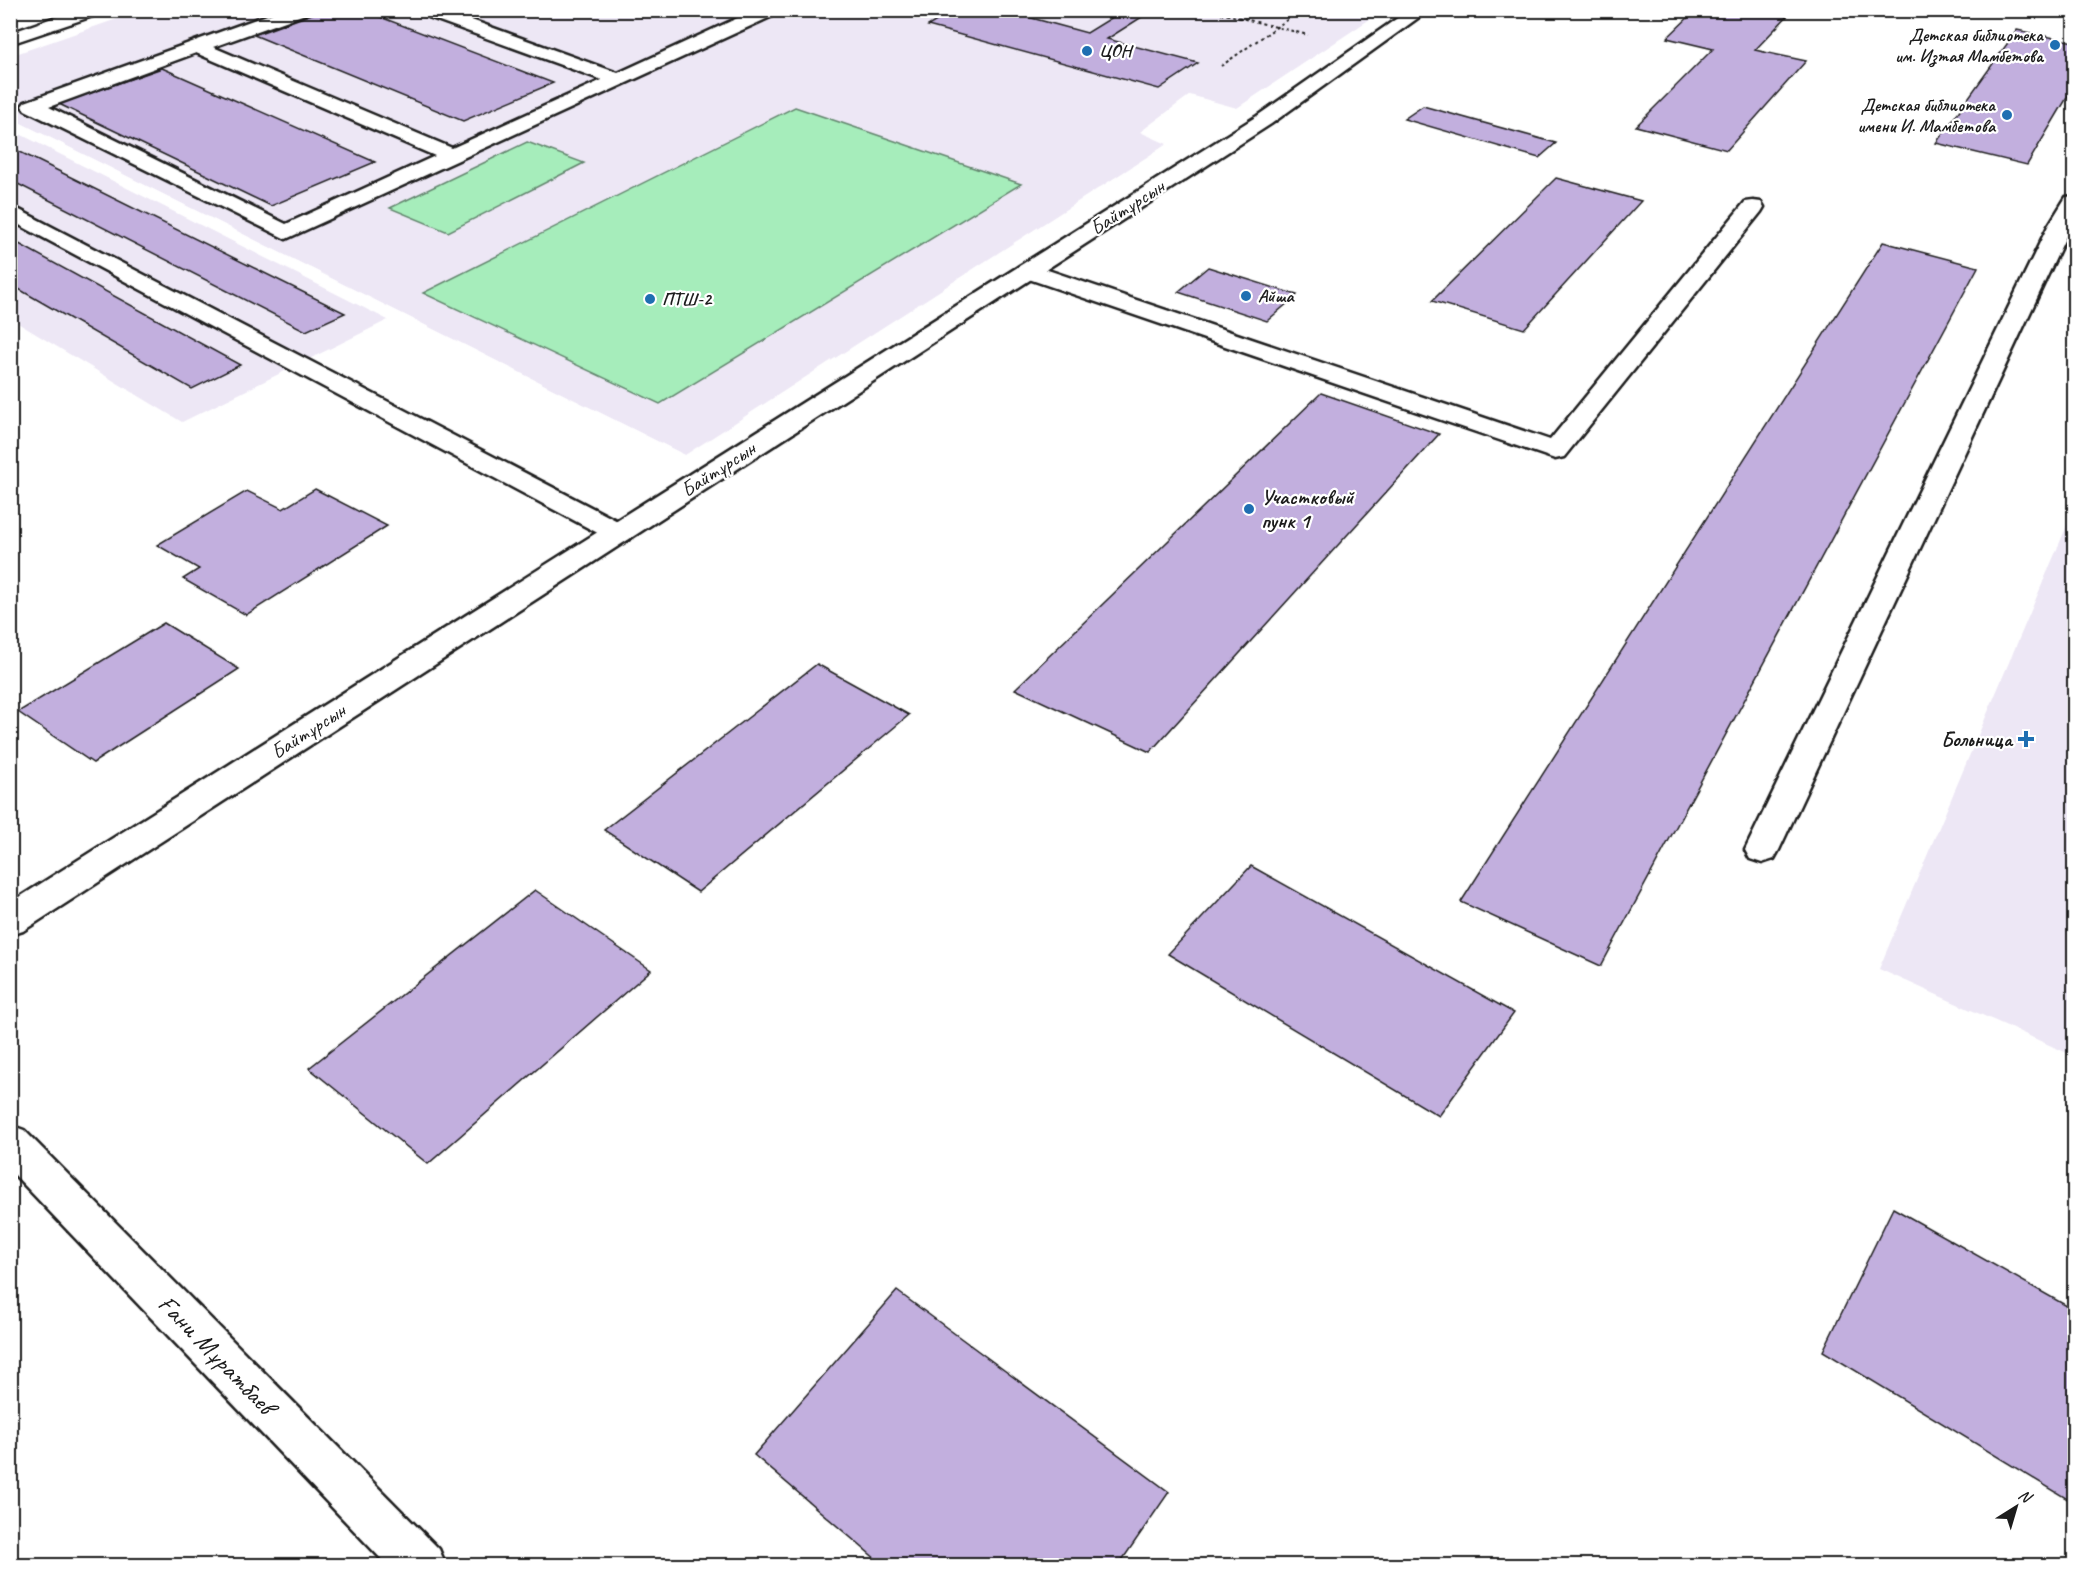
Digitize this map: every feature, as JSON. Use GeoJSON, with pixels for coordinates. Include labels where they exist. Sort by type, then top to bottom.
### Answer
{"type":"FeatureCollection","features":[{"type":"Feature","properties":{"kind":"street"},"geometry":{"type":"LineString","coordinates":[[10,39],[93,10]]}},
{"type":"Feature","properties":{"kind":"street"},"geometry":{"type":"LineString","coordinates":[[299,10],[32,106],[286,232],[771,10]]}},
{"type":"Feature","properties":{"kind":"street"},"geometry":{"type":"LineString","coordinates":[[426,10],[619,80]]}},
{"type":"Feature","properties":{"kind":"street","name":"Байтұрсын"},"geometry":{"type":"LineString","coordinates":[[10,921],[1264,120],[1421,10]]}},
{"type":"Feature","properties":{"kind":"street"},"geometry":{"type":"LineString","coordinates":[[197,47],[453,156]]}},
{"type":"Feature","properties":{"kind":"street"},"geometry":{"type":"LineString","coordinates":[[1762,850],[2067,228],[2074,202]]}},
{"type":"Feature","properties":{"kind":"street"},"geometry":{"type":"LineString","coordinates":[[1028,271],[1555,451],[1753,207]]}},
{"type":"Feature","properties":{"kind":"street"},"geometry":{"type":"LineString","coordinates":[[10,211],[619,533]]}},
{"type":"Feature","properties":{"kind":"street","name":"Ғани Мұратбаев"},"geometry":{"type":"LineString","coordinates":[[10,1142],[422,1566]]}},
{"type":"Feature","properties":{"kind":"path"},"geometry":{"type":"LineString","coordinates":[[1209,10],[1312,36]]}},
{"type":"Feature","properties":{"kind":"path"},"geometry":{"type":"LineString","coordinates":[[1221,66],[1301,10]]}},
{"type":"Feature","properties":{"kind":"shaded area","name":"ПТШ-2"},"geometry":{"type":"Polygon","coordinates":[[[143,10],[1382,11],[1237,108],[1190,95],[1140,132],[1167,144],[685,455],[11,118],[10,56],[143,10]]]}},
{"type":"Feature","properties":{"kind":"shaded area"},"geometry":{"type":"Polygon","coordinates":[[[10,129],[388,320],[182,422],[11,319],[10,129]]]}},
{"type":"Feature","properties":{"kind":"shaded area","name":"Больница"},"geometry":{"type":"Polygon","coordinates":[[[2074,509],[2074,1056],[1879,969],[2074,509]]]}},
{"type":"Feature","properties":{"kind":"green space"},"geometry":{"type":"Polygon","coordinates":[[[795,107],[1021,184],[660,404],[423,293],[795,107]]]}},
{"type":"Feature","properties":{"kind":"green space"},"geometry":{"type":"Polygon","coordinates":[[[527,142],[584,163],[448,232],[390,208],[527,142]]]}},
{"type":"Feature","properties":{"kind":"building"},"geometry":{"type":"Polygon","coordinates":[[[323,10],[362,10],[553,83],[463,121],[254,35],[323,10]]]}},
{"type":"Feature","properties":{"kind":"building","name":"ЦОН"},"geometry":{"type":"Polygon","coordinates":[[[955,10],[1002,10],[1087,33],[1121,12],[1114,10],[1153,10],[1107,39],[1198,63],[1159,89],[928,26],[955,10]]]}},
{"type":"Feature","properties":{"kind":"building"},"geometry":{"type":"Polygon","coordinates":[[[1696,10],[1793,10],[1755,50],[1806,61],[1727,150],[1636,126],[1713,49],[1667,38],[1696,10]]]}},
{"type":"Feature","properties":{"kind":"building","name":"Детская библиотека имени И. Мамбетова"},"geometry":{"type":"Polygon","coordinates":[[[2017,30],[2074,42],[2074,86],[2027,165],[1936,143],[2017,30]]]}},
{"type":"Feature","properties":{"kind":"building"},"geometry":{"type":"Polygon","coordinates":[[[162,68],[375,162],[271,206],[59,104],[162,68]]]}},
{"type":"Feature","properties":{"kind":"building"},"geometry":{"type":"Polygon","coordinates":[[[1423,106],[1556,143],[1539,158],[1404,119],[1423,106]]]}},
{"type":"Feature","properties":{"kind":"building"},"geometry":{"type":"Polygon","coordinates":[[[10,147],[345,313],[306,331],[10,180],[10,147]]]}},
{"type":"Feature","properties":{"kind":"building"},"geometry":{"type":"Polygon","coordinates":[[[1556,178],[1641,201],[1524,329],[1432,301],[1556,178]]]}},
{"type":"Feature","properties":{"kind":"building"},"geometry":{"type":"Polygon","coordinates":[[[10,239],[240,365],[192,389],[10,284],[10,239]]]}},
{"type":"Feature","properties":{"kind":"building"},"geometry":{"type":"Polygon","coordinates":[[[1883,242],[1978,267],[1601,966],[1461,902],[1883,242]]]}},
{"type":"Feature","properties":{"kind":"building"},"geometry":{"type":"Polygon","coordinates":[[[1208,267],[1297,295],[1267,321],[1178,292],[1208,267]]]}},
{"type":"Feature","properties":{"kind":"building"},"geometry":{"type":"Polygon","coordinates":[[[1321,393],[1439,434],[1150,752],[1015,689],[1321,393]]]}},
{"type":"Feature","properties":{"kind":"building"},"geometry":{"type":"Polygon","coordinates":[[[315,489],[387,526],[246,615],[183,579],[199,569],[157,545],[247,491],[283,509],[315,489]]]}},
{"type":"Feature","properties":{"kind":"building"},"geometry":{"type":"Polygon","coordinates":[[[164,623],[239,669],[93,763],[18,712],[164,623]]]}},
{"type":"Feature","properties":{"kind":"building"},"geometry":{"type":"Polygon","coordinates":[[[817,664],[909,715],[698,892],[604,830],[817,664]]]}},
{"type":"Feature","properties":{"kind":"building"},"geometry":{"type":"Polygon","coordinates":[[[1251,866],[1514,1013],[1439,1116],[1168,954],[1251,866]]]}},
{"type":"Feature","properties":{"kind":"building"},"geometry":{"type":"Polygon","coordinates":[[[535,890],[651,970],[428,1164],[309,1068],[535,890]]]}},
{"type":"Feature","properties":{"kind":"building"},"geometry":{"type":"Polygon","coordinates":[[[1893,1208],[2074,1310],[2074,1503],[1823,1351],[1893,1208]]]}},
{"type":"Feature","properties":{"kind":"building"},"geometry":{"type":"Polygon","coordinates":[[[897,1291],[1169,1492],[1118,1566],[884,1566],[754,1455],[897,1291]]]}},
{"type":"Feature","properties":{"kind":"place","name":"Детская библиотека им. Изтая Мамбетова"},"geometry":{"type":"Point","coordinates":[2055,45]}},
{"type":"Feature","properties":{"kind":"place","name":"ЦОН"},"geometry":{"type":"Point","coordinates":[1087,51]}},
{"type":"Feature","properties":{"kind":"place","name":"Детская библиотека имени И. Мамбетова"},"geometry":{"type":"Point","coordinates":[2007,115]}},
{"type":"Feature","properties":{"kind":"place","name":"Айша"},"geometry":{"type":"Point","coordinates":[1246,296]}},
{"type":"Feature","properties":{"kind":"place","name":"ПТШ-2"},"geometry":{"type":"Point","coordinates":[650,299]}},
{"type":"Feature","properties":{"kind":"place","name":"Участковый пунк 1"},"geometry":{"type":"Point","coordinates":[1249,509]}},
{"type":"Feature","properties":{"kind":"place","name":"Больница"},"geometry":{"type":"Point","coordinates":[2026,739]}}]}
